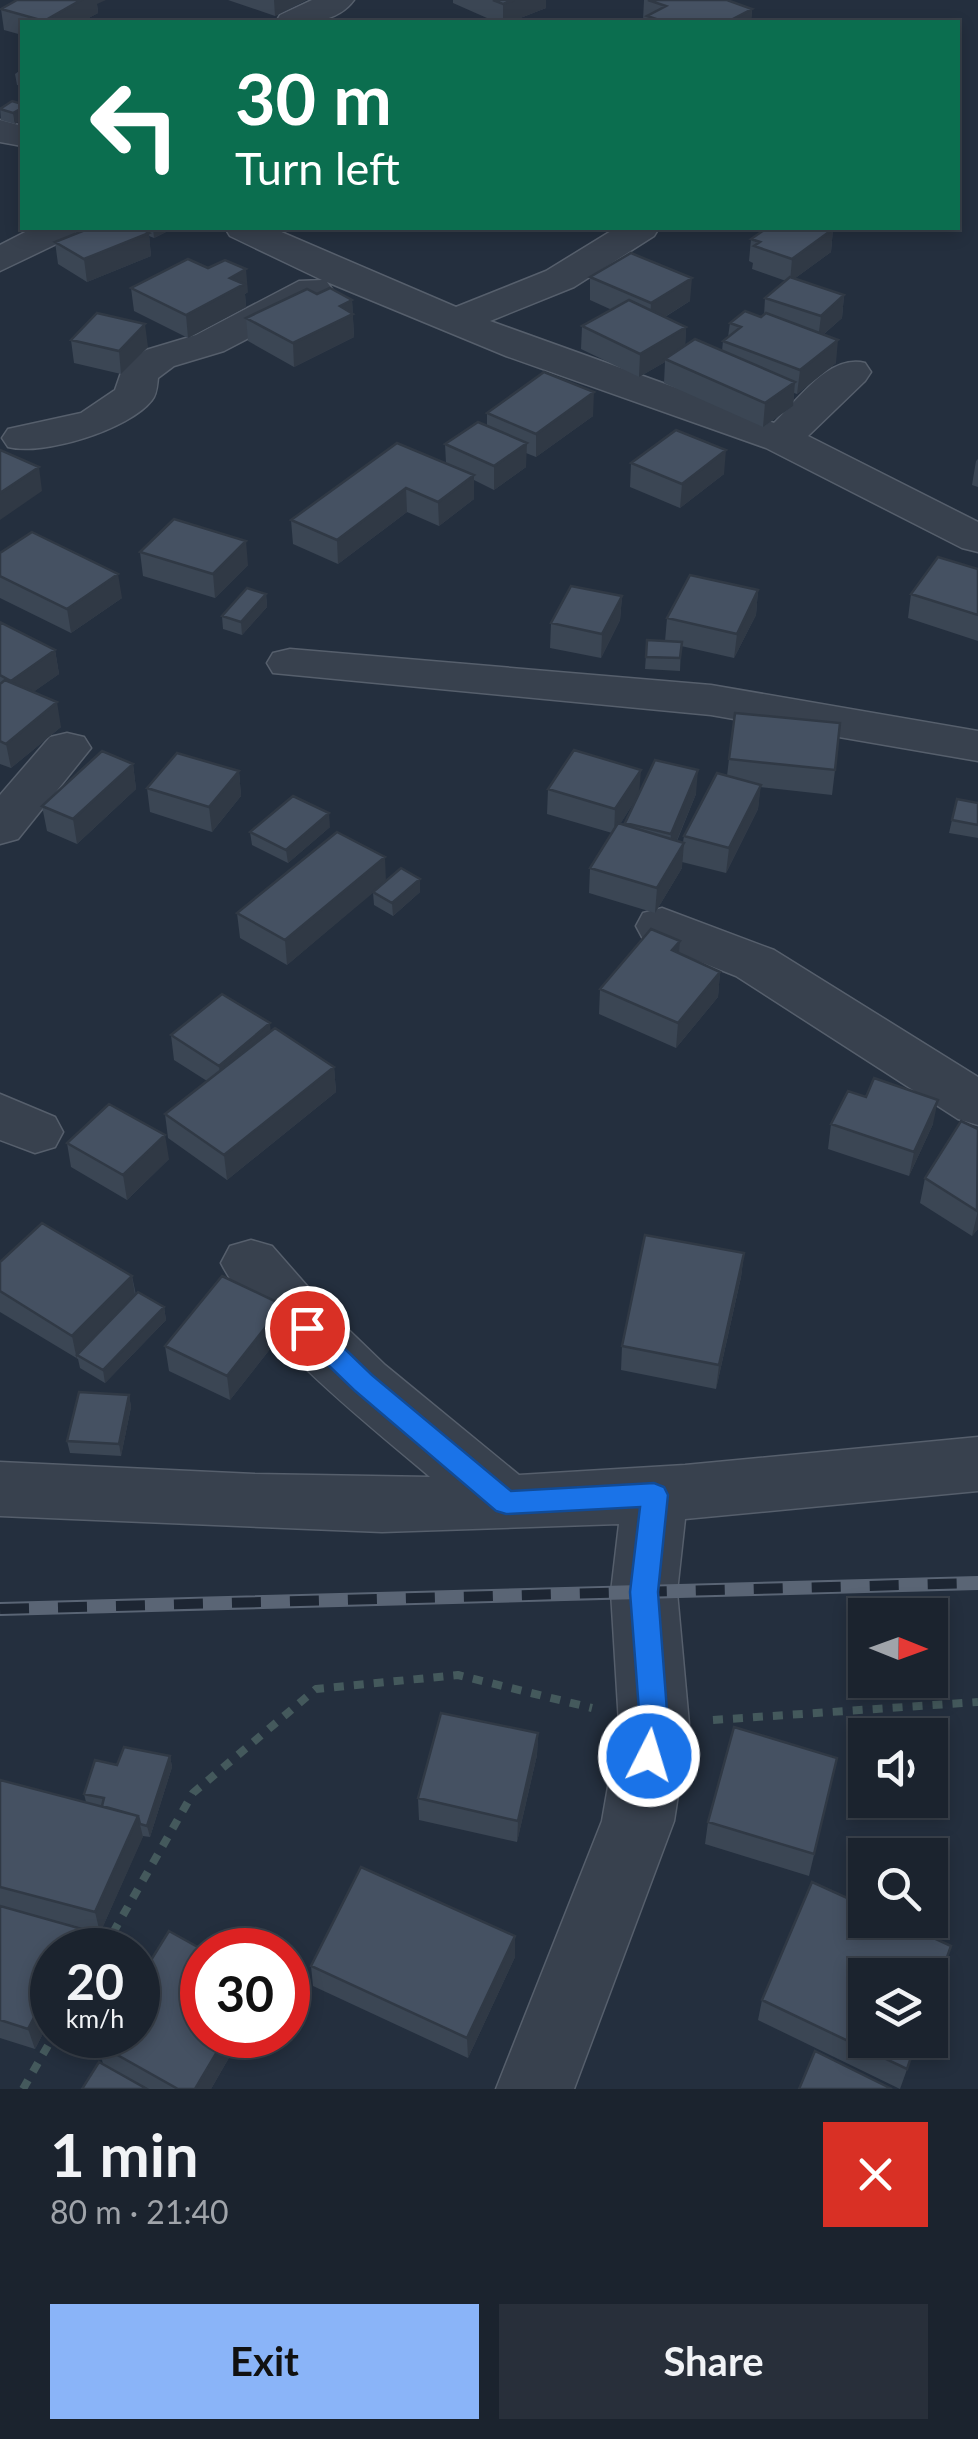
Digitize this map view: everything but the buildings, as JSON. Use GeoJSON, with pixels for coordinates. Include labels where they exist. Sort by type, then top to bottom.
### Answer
{"type":"FeatureCollection","features":[{"type":"Feature","properties":{"kind":"street"},"geometry":{"type":"LineString","coordinates":[[296,20],[338,0]]}},
{"type":"Feature","properties":{"kind":"street"},"geometry":{"type":"LineString","coordinates":[[0,260],[56,230]]}},
{"type":"Feature","properties":{"kind":"street"},"geometry":{"type":"LineString","coordinates":[[247,230],[456,322],[781,439],[978,539]]}},
{"type":"Feature","properties":{"kind":"street"},"geometry":{"type":"LineString","coordinates":[[456,322],[560,279],[638,230]]}},
{"type":"Feature","properties":{"kind":"street"},"geometry":{"type":"LineString","coordinates":[[24,438],[95,422],[135,395],[138,373],[160,358],[210,343],[308,293],[334,270]]}},
{"type":"Feature","properties":{"kind":"street"},"geometry":{"type":"LineString","coordinates":[[781,439],[851,372]]}},
{"type":"Feature","properties":{"kind":"street"},"geometry":{"type":"LineString","coordinates":[[290,663],[711,700],[978,746]]}},
{"type":"Feature","properties":{"kind":"street"},"geometry":{"type":"LineString","coordinates":[[0,827],[67,748]]}},
{"type":"Feature","properties":{"kind":"street"},"geometry":{"type":"LineString","coordinates":[[662,926],[755,963],[978,1104]]}},
{"type":"Feature","properties":{"kind":"street"},"geometry":{"type":"LineString","coordinates":[[251,1263],[307,1328],[363,1382],[506,1503]]}},
{"type":"Feature","properties":{"kind":"street"},"geometry":{"type":"LineString","coordinates":[[0,1489],[228,1501],[506,1503],[654,1495],[978,1464]]}},
{"type":"Feature","properties":{"kind":"street"},"geometry":{"type":"LineString","coordinates":[[536,2089],[638,1821],[654,1724],[644,1592],[654,1495]]}},
{"type":"Feature","properties":{"kind":"path"},"geometry":{"type":"LineString","coordinates":[[116,1928],[193,1793],[316,1689],[458,1675],[654,1724],[978,1702]]}},
{"type":"Feature","properties":{"kind":"path"},"geometry":{"type":"LineString","coordinates":[[22,2089],[40,2058]]}},
{"type":"Feature","properties":{"kind":"railway"},"geometry":{"type":"LineString","coordinates":[[0,1609],[978,1583]]}},
{"type":"Feature","properties":{"kind":"route"},"geometry":{"type":"LineString","coordinates":[[307,1328],[363,1382],[506,1503],[654,1495],[644,1592],[654,1724],[649,1756]]}}]}
